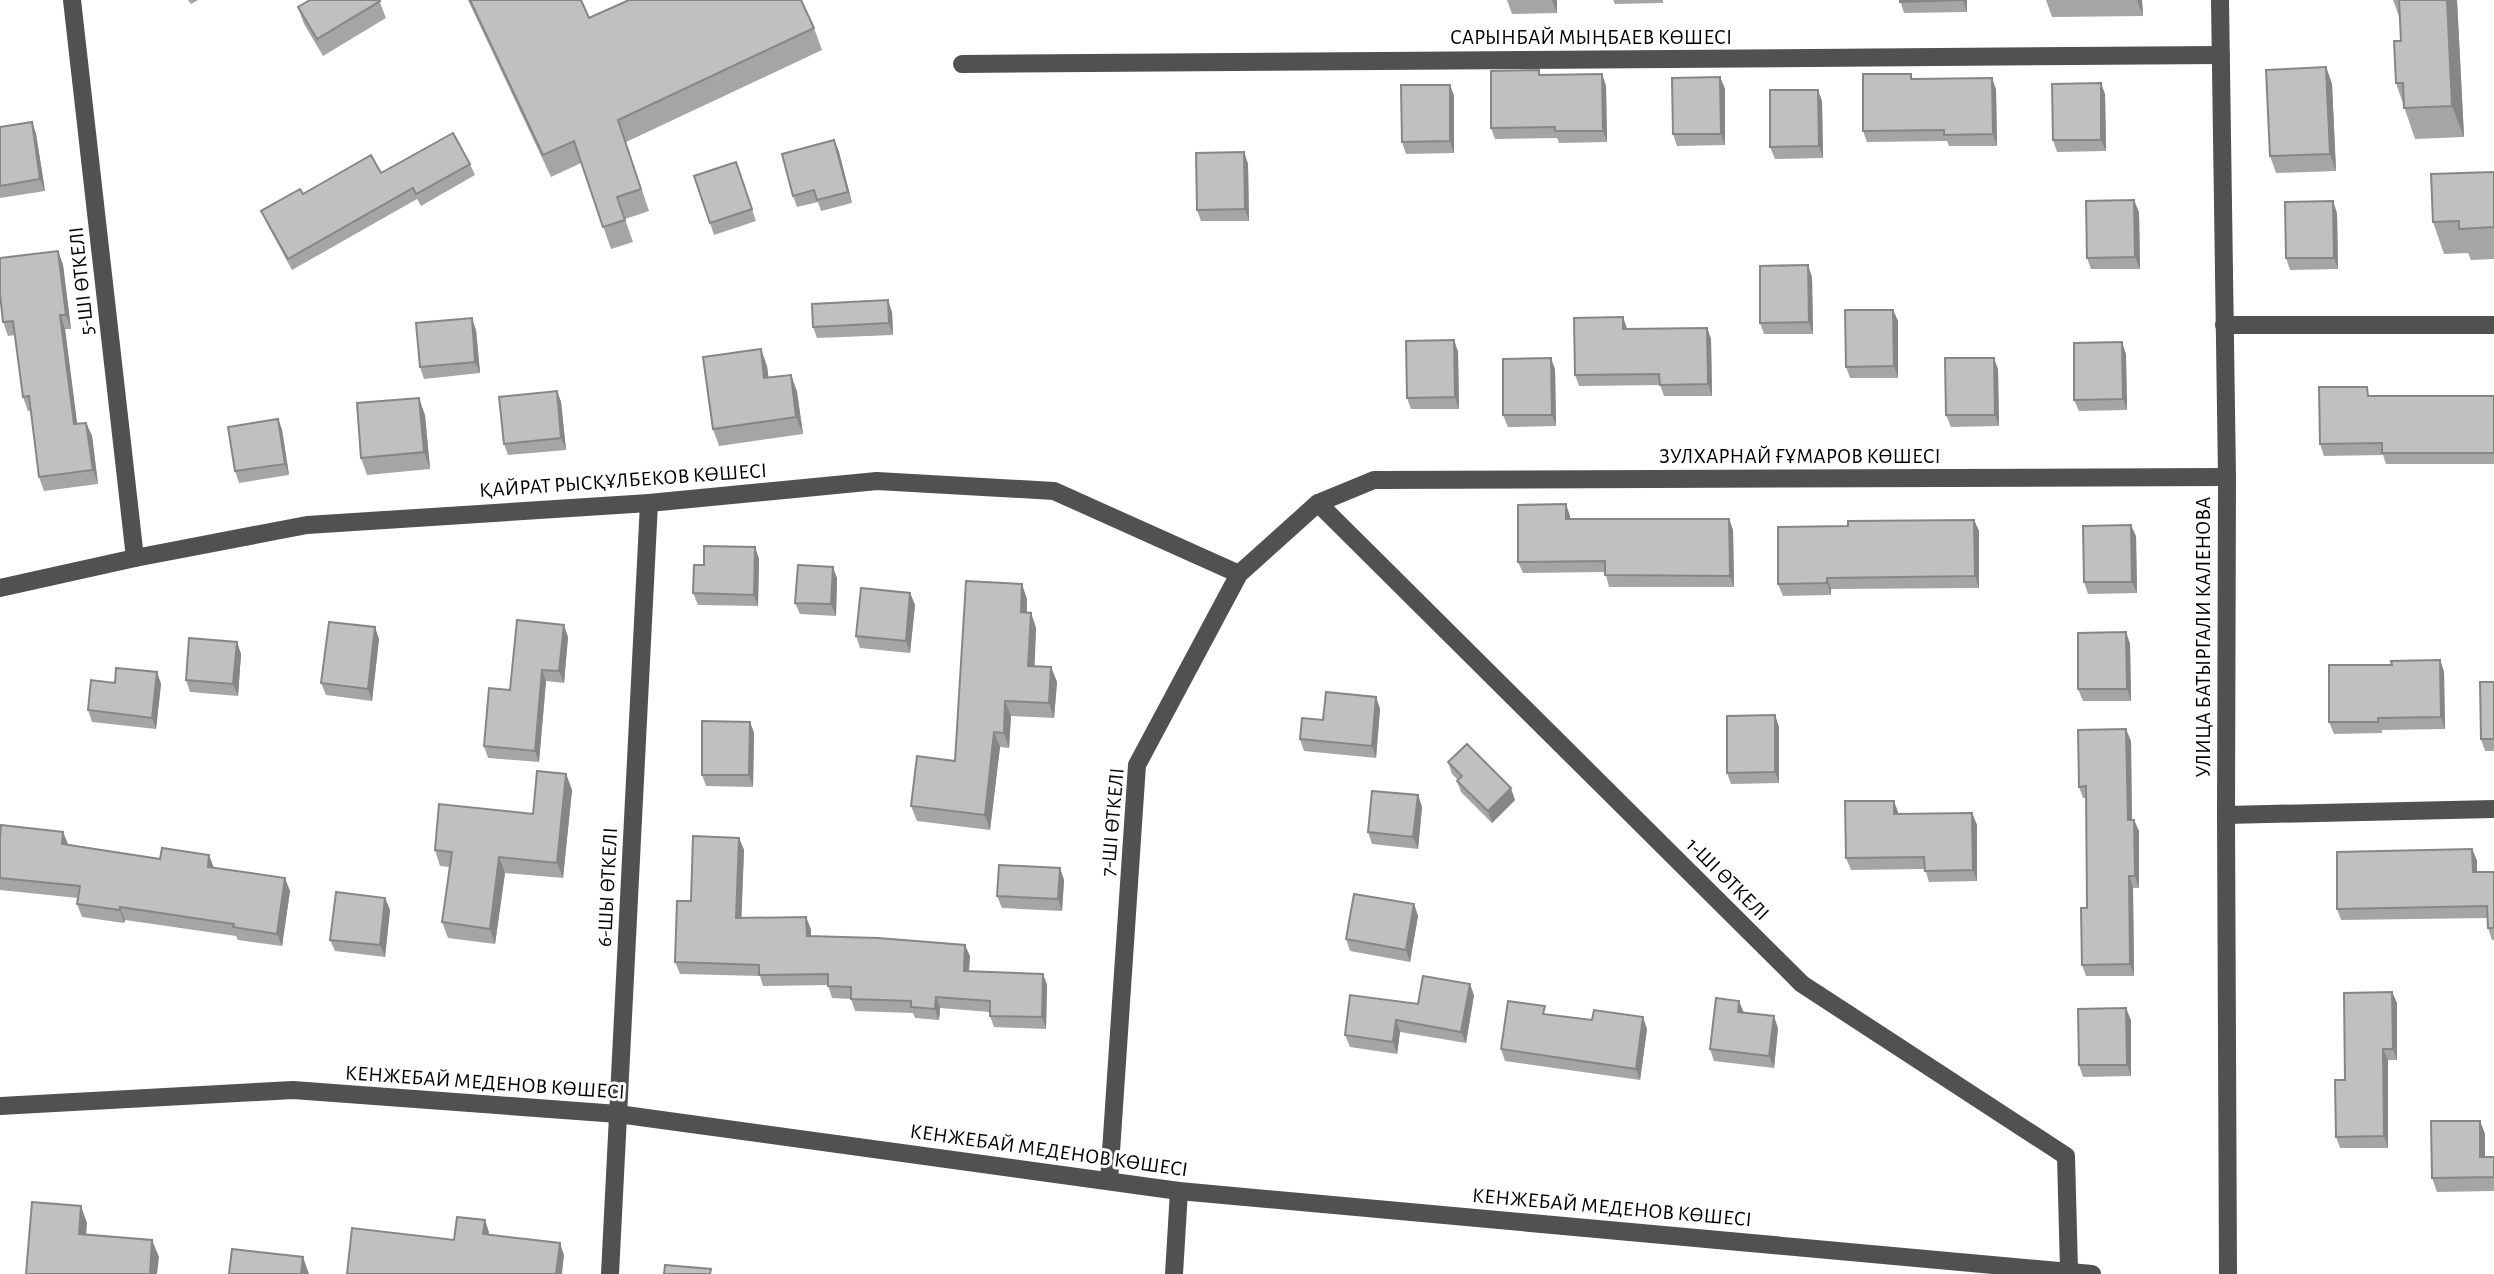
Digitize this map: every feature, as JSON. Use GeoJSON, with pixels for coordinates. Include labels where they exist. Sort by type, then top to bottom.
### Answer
{"type":"FeatureCollection","features":[{"type":"Feature","properties":{"kind":"street","name":"5-ШІ ӨТКЕЛІ"},"geometry":{"type":"LineString","coordinates":[[72,0],[135,558]]}},
{"type":"Feature","properties":{"kind":"street","name":"УЛИЦА БАТЫРГАЛИ КАЛЕНОВА"},"geometry":{"type":"LineString","coordinates":[[2220,0],[2227,477],[2225,815],[2228,1274]]}},
{"type":"Feature","properties":{"kind":"street","name":"САРЫНБАЙ МЫҢБАЕВ КӨШЕСІ"},"geometry":{"type":"LineString","coordinates":[[962,64],[2221,55]]}},
{"type":"Feature","properties":{"kind":"street"},"geometry":{"type":"LineString","coordinates":[[2224,325],[2494,325]]}},
{"type":"Feature","properties":{"kind":"street","name":"ЗУЛХАРНАЙ ҒҰМАРОВ КӨШЕСІ"},"geometry":{"type":"LineString","coordinates":[[1374,480],[2227,477]]}},
{"type":"Feature","properties":{"kind":"street","name":"7-ШІ ӨТКЕЛІ"},"geometry":{"type":"LineString","coordinates":[[1109,1181],[1137,765],[1238,574],[1318,503],[1374,480]]}},
{"type":"Feature","properties":{"kind":"street","name":"ҚАЙРАТ РЫСҚҰЛБЕКОВ КӨШЕСІ"},"geometry":{"type":"LineString","coordinates":[[0,588],[135,558],[307,525],[649,503],[877,481],[1054,491],[1238,574]]}},
{"type":"Feature","properties":{"kind":"street","name":"6-ШЫ ӨТКЕЛІ"},"geometry":{"type":"LineString","coordinates":[[610,1274],[649,503]]}},
{"type":"Feature","properties":{"kind":"street","name":"1-ШІ ӨТКЕЛІ"},"geometry":{"type":"LineString","coordinates":[[1318,503],[1802,984],[2066,1156],[2069,1270]]}},
{"type":"Feature","properties":{"kind":"street"},"geometry":{"type":"LineString","coordinates":[[2225,815],[2494,809]]}},
{"type":"Feature","properties":{"kind":"street","name":"КЕНЖЕБАЙ МЕДЕНОВ КӨШЕСІ"},"geometry":{"type":"LineString","coordinates":[[0,1106],[293,1090],[618,1114],[1179,1191],[2092,1274]]}},
{"type":"Feature","properties":{"kind":"street"},"geometry":{"type":"LineString","coordinates":[[1174,1274],[1179,1191]]}},
{"type":"Feature","properties":{"kind":"building"},"geometry":{"type":"Polygon","coordinates":[[[310,0],[380,1],[317,39],[298,7],[310,0]]]}},
{"type":"Feature","properties":{"kind":"building"},"geometry":{"type":"Polygon","coordinates":[[[470,0],[581,0],[589,18],[629,0],[801,0],[814,28],[618,120],[641,189],[617,197],[625,220],[603,227],[574,141],[543,155],[470,0]]]}},
{"type":"Feature","properties":{"kind":"building"},"geometry":{"type":"Polygon","coordinates":[[[1900,0],[1963,0],[1900,2],[1900,0]]]}},
{"type":"Feature","properties":{"kind":"building"},"geometry":{"type":"Polygon","coordinates":[[[2399,0],[2447,0],[2452,106],[2404,108],[2403,83],[2396,83],[2394,41],[2401,41],[2399,0]]]}},
{"type":"Feature","properties":{"kind":"building"},"geometry":{"type":"Polygon","coordinates":[[[2326,67],[2330,154],[2270,156],[2266,70],[2326,67]]]}},
{"type":"Feature","properties":{"kind":"building"},"geometry":{"type":"Polygon","coordinates":[[[1539,70],[1539,75],[1602,74],[1603,131],[1555,131],[1555,127],[1491,128],[1491,71],[1539,70]]]}},
{"type":"Feature","properties":{"kind":"building"},"geometry":{"type":"Polygon","coordinates":[[[1863,74],[1911,74],[1911,79],[1992,78],[1993,134],[1944,135],[1944,130],[1863,131],[1863,74]]]}},
{"type":"Feature","properties":{"kind":"building"},"geometry":{"type":"Polygon","coordinates":[[[1720,77],[1721,134],[1673,134],[1672,78],[1720,77]]]}},
{"type":"Feature","properties":{"kind":"building"},"geometry":{"type":"Polygon","coordinates":[[[2101,83],[2101,140],[2053,140],[2052,84],[2101,83]]]}},
{"type":"Feature","properties":{"kind":"building"},"geometry":{"type":"Polygon","coordinates":[[[1401,85],[1450,85],[1450,141],[1402,142],[1401,85]]]}},
{"type":"Feature","properties":{"kind":"building"},"geometry":{"type":"Polygon","coordinates":[[[1770,90],[1818,90],[1819,146],[1770,147],[1770,90]]]}},
{"type":"Feature","properties":{"kind":"building"},"geometry":{"type":"Polygon","coordinates":[[[32,122],[40,179],[0,186],[0,127],[32,122]]]}},
{"type":"Feature","properties":{"kind":"building"},"geometry":{"type":"Polygon","coordinates":[[[453,133],[470,164],[416,194],[413,188],[288,259],[261,211],[300,189],[303,194],[371,155],[381,173],[453,133]]]}},
{"type":"Feature","properties":{"kind":"building"},"geometry":{"type":"Polygon","coordinates":[[[834,140],[848,192],[817,200],[814,190],[793,196],[782,154],[834,140]]]}},
{"type":"Feature","properties":{"kind":"building"},"geometry":{"type":"Polygon","coordinates":[[[1244,152],[1245,209],[1197,210],[1196,153],[1244,152]]]}},
{"type":"Feature","properties":{"kind":"building"},"geometry":{"type":"Polygon","coordinates":[[[736,162],[752,209],[710,223],[694,176],[736,162]]]}},
{"type":"Feature","properties":{"kind":"building"},"geometry":{"type":"Polygon","coordinates":[[[2494,172],[2494,227],[2459,229],[2459,221],[2433,222],[2431,174],[2494,172]]]}},
{"type":"Feature","properties":{"kind":"building"},"geometry":{"type":"Polygon","coordinates":[[[2134,200],[2135,257],[2087,258],[2086,201],[2134,200]]]}},
{"type":"Feature","properties":{"kind":"building"},"geometry":{"type":"Polygon","coordinates":[[[2333,201],[2334,258],[2286,258],[2285,202],[2333,201]]]}},
{"type":"Feature","properties":{"kind":"building"},"geometry":{"type":"Polygon","coordinates":[[[58,251],[66,315],[60,315],[74,424],[86,423],[93,470],[39,477],[29,396],[23,397],[13,321],[3,322],[0,258],[58,251]]]}},
{"type":"Feature","properties":{"kind":"building"},"geometry":{"type":"Polygon","coordinates":[[[1808,265],[1809,322],[1760,323],[1760,266],[1808,265]]]}},
{"type":"Feature","properties":{"kind":"building"},"geometry":{"type":"Polygon","coordinates":[[[888,300],[889,323],[813,327],[812,304],[888,300]]]}},
{"type":"Feature","properties":{"kind":"building"},"geometry":{"type":"Polygon","coordinates":[[[1845,310],[1893,310],[1894,366],[1846,367],[1845,310]]]}},
{"type":"Feature","properties":{"kind":"building"},"geometry":{"type":"Polygon","coordinates":[[[1623,317],[1623,329],[1707,328],[1708,384],[1660,385],[1659,374],[1575,375],[1574,318],[1623,317]]]}},
{"type":"Feature","properties":{"kind":"building"},"geometry":{"type":"Polygon","coordinates":[[[472,318],[475,362],[420,367],[416,323],[472,318]]]}},
{"type":"Feature","properties":{"kind":"building"},"geometry":{"type":"Polygon","coordinates":[[[1454,340],[1455,397],[1407,398],[1406,341],[1454,340]]]}},
{"type":"Feature","properties":{"kind":"building"},"geometry":{"type":"Polygon","coordinates":[[[2122,342],[2123,399],[2074,400],[2074,343],[2122,342]]]}},
{"type":"Feature","properties":{"kind":"building"},"geometry":{"type":"Polygon","coordinates":[[[761,349],[764,378],[791,375],[796,417],[713,429],[703,357],[761,349]]]}},
{"type":"Feature","properties":{"kind":"building"},"geometry":{"type":"Polygon","coordinates":[[[1551,358],[1552,415],[1503,415],[1503,359],[1551,358]]]}},
{"type":"Feature","properties":{"kind":"building"},"geometry":{"type":"Polygon","coordinates":[[[1945,358],[1994,358],[1995,415],[1946,415],[1945,358]]]}},
{"type":"Feature","properties":{"kind":"building"},"geometry":{"type":"Polygon","coordinates":[[[2319,387],[2367,387],[2368,396],[2494,396],[2494,453],[2382,453],[2382,443],[2320,444],[2319,387]]]}},
{"type":"Feature","properties":{"kind":"building"},"geometry":{"type":"Polygon","coordinates":[[[557,391],[561,438],[504,444],[499,397],[557,391]]]}},
{"type":"Feature","properties":{"kind":"building"},"geometry":{"type":"Polygon","coordinates":[[[419,398],[424,452],[361,458],[357,403],[419,398]]]}},
{"type":"Feature","properties":{"kind":"building"},"geometry":{"type":"Polygon","coordinates":[[[278,419],[285,464],[235,471],[228,427],[278,419]]]}},
{"type":"Feature","properties":{"kind":"building"},"geometry":{"type":"Polygon","coordinates":[[[1566,504],[1566,519],[1729,519],[1730,576],[1605,575],[1605,561],[1518,562],[1518,505],[1566,504]]]}},
{"type":"Feature","properties":{"kind":"building"},"geometry":{"type":"Polygon","coordinates":[[[1974,520],[1975,576],[1827,578],[1827,583],[1778,584],[1778,527],[1848,526],[1848,521],[1974,520]]]}},
{"type":"Feature","properties":{"kind":"building"},"geometry":{"type":"Polygon","coordinates":[[[2131,525],[2132,582],[2084,582],[2083,526],[2131,525]]]}},
{"type":"Feature","properties":{"kind":"building"},"geometry":{"type":"Polygon","coordinates":[[[704,546],[755,547],[754,595],[693,593],[694,565],[704,565],[704,546]]]}},
{"type":"Feature","properties":{"kind":"building"},"geometry":{"type":"Polygon","coordinates":[[[798,565],[833,567],[831,604],[795,603],[798,565]]]}},
{"type":"Feature","properties":{"kind":"building"},"geometry":{"type":"Polygon","coordinates":[[[966,581],[1022,584],[1021,612],[1031,613],[1028,666],[1051,667],[1049,703],[1005,701],[1004,733],[994,732],[985,815],[911,806],[917,756],[955,761],[966,581]]]}},
{"type":"Feature","properties":{"kind":"building"},"geometry":{"type":"Polygon","coordinates":[[[861,588],[910,593],[906,641],[856,636],[861,588]]]}},
{"type":"Feature","properties":{"kind":"building"},"geometry":{"type":"Polygon","coordinates":[[[517,620],[564,625],[559,671],[542,670],[535,751],[484,746],[489,688],[510,690],[517,620]]]}},
{"type":"Feature","properties":{"kind":"building"},"geometry":{"type":"Polygon","coordinates":[[[329,622],[375,627],[368,689],[321,683],[329,622]]]}},
{"type":"Feature","properties":{"kind":"building"},"geometry":{"type":"Polygon","coordinates":[[[2126,632],[2127,689],[2078,689],[2078,633],[2126,632]]]}},
{"type":"Feature","properties":{"kind":"building"},"geometry":{"type":"Polygon","coordinates":[[[189,638],[237,642],[233,684],[186,680],[189,638]]]}},
{"type":"Feature","properties":{"kind":"building"},"geometry":{"type":"Polygon","coordinates":[[[2440,660],[2441,717],[2378,718],[2378,722],[2329,722],[2329,665],[2392,665],[2391,661],[2440,660]]]}},
{"type":"Feature","properties":{"kind":"building"},"geometry":{"type":"Polygon","coordinates":[[[116,668],[157,672],[152,718],[88,710],[91,680],[115,683],[116,668]]]}},
{"type":"Feature","properties":{"kind":"building"},"geometry":{"type":"Polygon","coordinates":[[[2480,682],[2494,682],[2494,739],[2481,739],[2480,682]]]}},
{"type":"Feature","properties":{"kind":"building"},"geometry":{"type":"Polygon","coordinates":[[[1326,692],[1376,697],[1372,746],[1300,739],[1302,718],[1323,720],[1326,692]]]}},
{"type":"Feature","properties":{"kind":"building"},"geometry":{"type":"Polygon","coordinates":[[[1775,715],[1775,772],[1727,773],[1727,716],[1775,715]]]}},
{"type":"Feature","properties":{"kind":"building"},"geometry":{"type":"Polygon","coordinates":[[[702,721],[750,722],[749,775],[702,775],[702,721]]]}},
{"type":"Feature","properties":{"kind":"building"},"geometry":{"type":"Polygon","coordinates":[[[2126,729],[2128,820],[2134,820],[2135,876],[2129,876],[2130,964],[2082,965],[2081,908],[2087,908],[2086,786],[2079,787],[2078,730],[2126,729]]]}},
{"type":"Feature","properties":{"kind":"building"},"geometry":{"type":"Polygon","coordinates":[[[1467,744],[1511,788],[1488,811],[1457,781],[1462,776],[1448,762],[1467,744]]]}},
{"type":"Feature","properties":{"kind":"building"},"geometry":{"type":"Polygon","coordinates":[[[537,771],[566,774],[557,863],[499,857],[490,929],[442,922],[452,852],[435,850],[439,804],[533,814],[537,771]]]}},
{"type":"Feature","properties":{"kind":"building"},"geometry":{"type":"Polygon","coordinates":[[[1372,791],[1418,795],[1413,837],[1368,832],[1372,791]]]}},
{"type":"Feature","properties":{"kind":"building"},"geometry":{"type":"Polygon","coordinates":[[[1845,801],[1894,801],[1894,814],[1972,813],[1973,870],[1925,871],[1924,857],[1846,858],[1845,801]]]}},
{"type":"Feature","properties":{"kind":"building"},"geometry":{"type":"Polygon","coordinates":[[[1,825],[63,832],[62,844],[160,859],[162,848],[209,855],[208,867],[285,878],[277,934],[233,927],[234,924],[120,907],[120,910],[77,904],[80,886],[0,878],[1,825]]]}},
{"type":"Feature","properties":{"kind":"building"},"geometry":{"type":"Polygon","coordinates":[[[693,836],[739,838],[736,918],[806,917],[807,936],[965,945],[964,971],[1043,974],[1042,1017],[990,1016],[990,1001],[936,997],[935,1009],[911,1007],[911,1001],[851,999],[851,987],[828,986],[828,974],[759,975],[759,965],[675,962],[677,901],[691,901],[693,836]]]}},
{"type":"Feature","properties":{"kind":"building"},"geometry":{"type":"Polygon","coordinates":[[[2472,849],[2473,872],[2494,872],[2494,928],[2488,928],[2487,906],[2337,909],[2337,852],[2472,849]]]}},
{"type":"Feature","properties":{"kind":"building"},"geometry":{"type":"Polygon","coordinates":[[[999,865],[1060,868],[1058,899],[997,896],[999,865]]]}},
{"type":"Feature","properties":{"kind":"building"},"geometry":{"type":"Polygon","coordinates":[[[336,892],[385,898],[380,945],[330,940],[336,892]]]}},
{"type":"Feature","properties":{"kind":"building"},"geometry":{"type":"Polygon","coordinates":[[[1354,894],[1414,904],[1406,950],[1346,939],[1354,894]]]}},
{"type":"Feature","properties":{"kind":"building"},"geometry":{"type":"Polygon","coordinates":[[[1423,976],[1470,984],[1461,1032],[1396,1020],[1393,1042],[1345,1035],[1350,995],[1418,1004],[1423,976]]]}},
{"type":"Feature","properties":{"kind":"building"},"geometry":{"type":"Polygon","coordinates":[[[2392,992],[2393,1049],[2383,1049],[2384,1136],[2336,1137],[2335,1080],[2345,1080],[2344,993],[2392,992]]]}},
{"type":"Feature","properties":{"kind":"building"},"geometry":{"type":"Polygon","coordinates":[[[1716,998],[1739,1001],[1738,1012],[1774,1016],[1769,1056],[1710,1049],[1716,998]]]}},
{"type":"Feature","properties":{"kind":"building"},"geometry":{"type":"Polygon","coordinates":[[[1508,1001],[1545,1006],[1543,1014],[1592,1020],[1594,1010],[1643,1017],[1636,1069],[1501,1049],[1508,1001]]]}},
{"type":"Feature","properties":{"kind":"building"},"geometry":{"type":"Polygon","coordinates":[[[2126,1008],[2127,1065],[2079,1065],[2078,1009],[2126,1008]]]}},
{"type":"Feature","properties":{"kind":"building"},"geometry":{"type":"Polygon","coordinates":[[[2431,1121],[2480,1121],[2480,1157],[2494,1157],[2494,1177],[2432,1178],[2431,1121]]]}},
{"type":"Feature","properties":{"kind":"building"},"geometry":{"type":"Polygon","coordinates":[[[32,1202],[81,1206],[79,1234],[152,1240],[150,1274],[26,1274],[32,1202]]]}},
{"type":"Feature","properties":{"kind":"building"},"geometry":{"type":"Polygon","coordinates":[[[457,1217],[485,1220],[483,1234],[560,1243],[556,1274],[347,1274],[352,1228],[454,1240],[457,1217]]]}},
{"type":"Feature","properties":{"kind":"building"},"geometry":{"type":"Polygon","coordinates":[[[232,1249],[303,1257],[301,1274],[229,1274],[232,1249]]]}},
{"type":"Feature","properties":{"kind":"building"},"geometry":{"type":"Polygon","coordinates":[[[665,1265],[711,1269],[710,1274],[664,1274],[665,1265]]]}}]}
